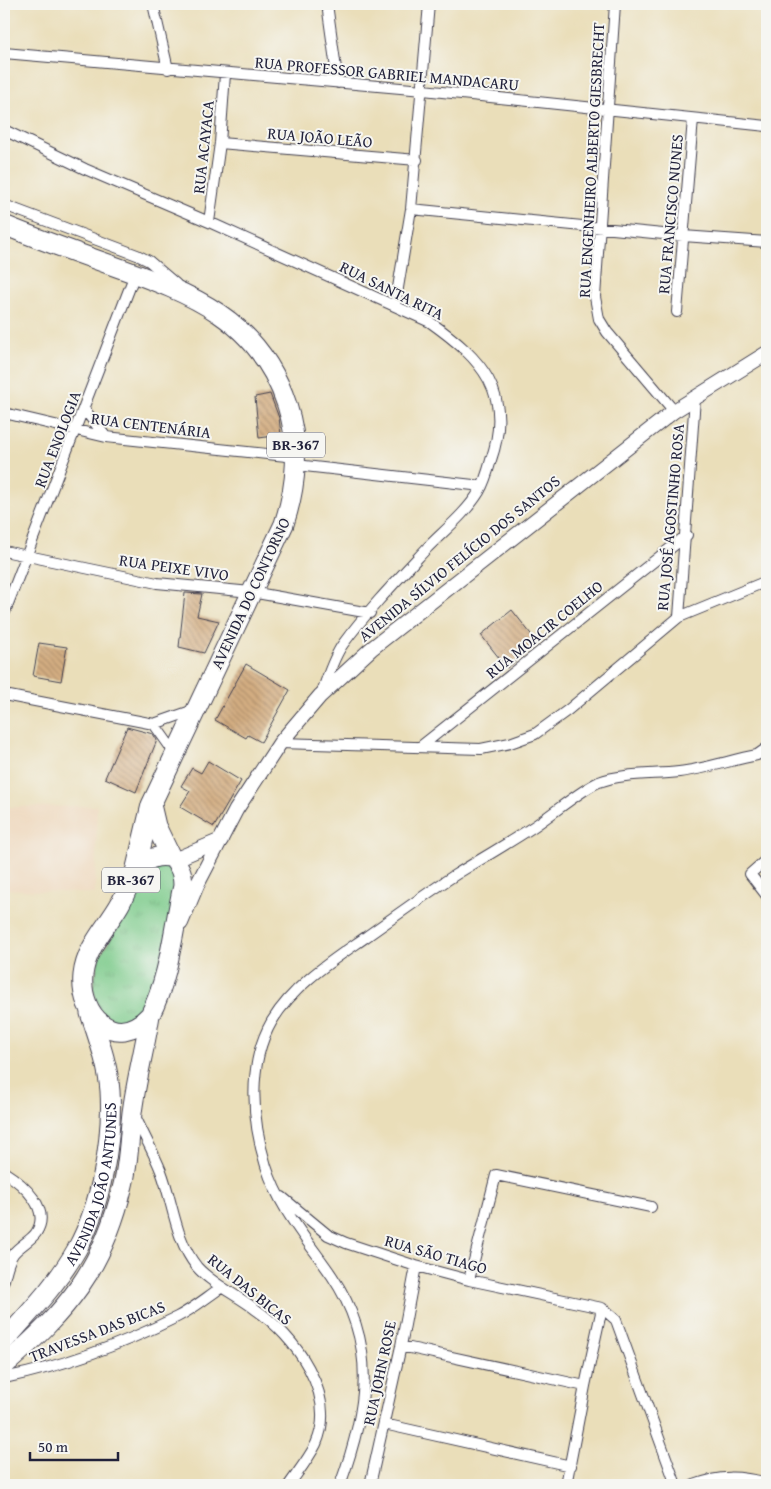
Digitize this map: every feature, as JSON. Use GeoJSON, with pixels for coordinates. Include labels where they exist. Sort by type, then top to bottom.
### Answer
{"type":"FeatureCollection","features":[{"type":"Feature","properties":{"kind":"highway","name":"AVENIDA DO CONTORNO"},"geometry":{"type":"LineString","coordinates":[[4,225],[186,293],[214,309],[235,325],[266,360],[283,391],[290,415],[296,461],[293,494],[284,524],[174,752],[151,805]]}},
{"type":"Feature","properties":{"kind":"highway","name":"BR-367"},"geometry":{"type":"LineString","coordinates":[[151,805],[156,826],[183,875],[183,886],[168,963],[157,1001],[150,1015],[140,1026],[120,1032],[110,1030],[101,1023],[88,1005],[84,993],[85,963],[99,936],[123,899],[135,872],[151,805]]}},
{"type":"Feature","properties":{"kind":"highway","name":"BR-367"},"geometry":{"type":"LineString","coordinates":[[135,872],[145,862],[157,856],[172,858]]}},
{"type":"Feature","properties":{"kind":"highway","name":"AVENIDA JOÃO ANTUNES"},"geometry":{"type":"LineString","coordinates":[[6,1338],[48,1291],[77,1249],[94,1209],[106,1160],[110,1131],[110,1090],[104,1059],[88,1005]]}},
{"type":"Feature","properties":{"kind":"highway","name":"BR-367"},"geometry":{"type":"LineString","coordinates":[[4,1366],[47,1327],[75,1295],[94,1265],[113,1222],[124,1183],[132,1111],[150,1015]]}},
{"type":"Feature","properties":{"kind":"main road","name":"AVENIDA SÍLVIO FELÍCIO DOS SANTOS"},"geometry":{"type":"LineString","coordinates":[[168,963],[197,885],[236,810],[280,743],[320,696],[387,636],[674,411],[767,353]]}},
{"type":"Feature","properties":{"kind":"main road"},"geometry":{"type":"LineString","coordinates":[[172,858],[221,840]]}},
{"type":"Feature","properties":{"kind":"street"},"geometry":{"type":"LineString","coordinates":[[153,4],[168,69]]}},
{"type":"Feature","properties":{"kind":"street"},"geometry":{"type":"LineString","coordinates":[[327,4],[338,82]]}},
{"type":"Feature","properties":{"kind":"street"},"geometry":{"type":"LineString","coordinates":[[395,306],[412,209],[429,4]]}},
{"type":"Feature","properties":{"kind":"street","name":"RUA ENGENHEIRO ALBERTO GIESBRECHT"},"geometry":{"type":"LineString","coordinates":[[615,4],[595,297],[599,319],[607,332],[674,411]]}},
{"type":"Feature","properties":{"kind":"street","name":"RUA PROFESSOR GABRIEL MANDACARU"},"geometry":{"type":"LineString","coordinates":[[4,54],[423,90],[767,126]]}},
{"type":"Feature","properties":{"kind":"street","name":"RUA ACAYACA"},"geometry":{"type":"LineString","coordinates":[[210,222],[220,143],[225,74]]}},
{"type":"Feature","properties":{"kind":"street","name":"RUA FRANCISCO NUNES"},"geometry":{"type":"LineString","coordinates":[[677,312],[693,119]]}},
{"type":"Feature","properties":{"kind":"street","name":"RUA SANTA RITA"},"geometry":{"type":"LineString","coordinates":[[4,130],[85,170],[210,222],[430,322],[463,345],[485,374],[497,397],[499,426],[494,451],[482,486],[474,500],[342,645],[320,696]]}},
{"type":"Feature","properties":{"kind":"street","name":"RUA JOÃO LEÃO"},"geometry":{"type":"LineString","coordinates":[[220,143],[417,160]]}},
{"type":"Feature","properties":{"kind":"street","name":"AVENIDA DO CONTORNO"},"geometry":{"type":"LineString","coordinates":[[4,205],[137,255],[157,267],[186,293]]}},
{"type":"Feature","properties":{"kind":"street"},"geometry":{"type":"LineString","coordinates":[[412,209],[683,236],[767,242]]}},
{"type":"Feature","properties":{"kind":"street","name":"RUA ENOLOGIA"},"geometry":{"type":"LineString","coordinates":[[4,614],[28,556],[135,274]]}},
{"type":"Feature","properties":{"kind":"street","name":"RUA JOSÉ AGOSTINHO ROSA"},"geometry":{"type":"LineString","coordinates":[[280,743],[481,749],[510,743],[535,734],[568,710],[679,617],[687,535],[696,398]]}},
{"type":"Feature","properties":{"kind":"street"},"geometry":{"type":"LineString","coordinates":[[84,409],[106,436]]}},
{"type":"Feature","properties":{"kind":"street","name":"RUA CENTENÁRIA"},"geometry":{"type":"LineString","coordinates":[[4,413],[76,431],[106,436],[482,486]]}},
{"type":"Feature","properties":{"kind":"street","name":"RUA MOACIR COELHO"},"geometry":{"type":"LineString","coordinates":[[420,747],[687,535]]}},
{"type":"Feature","properties":{"kind":"street","name":"RUA PEIXE VIVO"},"geometry":{"type":"LineString","coordinates":[[4,551],[157,583],[251,592],[370,613]]}},
{"type":"Feature","properties":{"kind":"street"},"geometry":{"type":"LineString","coordinates":[[679,617],[767,581]]}},
{"type":"Feature","properties":{"kind":"street"},"geometry":{"type":"LineString","coordinates":[[4,695],[154,724],[194,710]]}},
{"type":"Feature","properties":{"kind":"street"},"geometry":{"type":"LineString","coordinates":[[154,724],[174,752]]}},
{"type":"Feature","properties":{"kind":"street"},"geometry":{"type":"LineString","coordinates":[[340,1485],[362,1416],[365,1379],[360,1336],[351,1309],[333,1278],[299,1231],[278,1194],[266,1167],[258,1131],[254,1079],[270,1023],[286,1000],[324,966],[453,876],[530,829],[599,782],[681,772],[757,754],[767,748]]}},
{"type":"Feature","properties":{"kind":"street"},"geometry":{"type":"LineString","coordinates":[[767,859],[750,874],[767,896]]}},
{"type":"Feature","properties":{"kind":"street","name":"RUA DAS BICAS"},"geometry":{"type":"LineString","coordinates":[[132,1111],[161,1172],[175,1222],[186,1249],[197,1267],[222,1287],[258,1310],[290,1341],[313,1376],[321,1398],[322,1422],[316,1444],[289,1485]]}},
{"type":"Feature","properties":{"kind":"street"},"geometry":{"type":"LineString","coordinates":[[4,1172],[17,1180],[30,1194],[41,1213],[40,1225],[34,1235],[12,1256],[4,1280]]}},
{"type":"Feature","properties":{"kind":"street"},"geometry":{"type":"LineString","coordinates":[[469,1280],[496,1174],[651,1207]]}},
{"type":"Feature","properties":{"kind":"street","name":"RUA SÃO TIAGO"},"geometry":{"type":"LineString","coordinates":[[278,1194],[328,1235],[346,1243],[416,1266],[469,1280],[602,1308]]}},
{"type":"Feature","properties":{"kind":"street","name":"RUA JOHN ROSE"},"geometry":{"type":"LineString","coordinates":[[370,1485],[401,1346],[416,1266]]}},
{"type":"Feature","properties":{"kind":"street","name":"TRAVESSA DAS BICAS"},"geometry":{"type":"LineString","coordinates":[[4,1378],[42,1371],[125,1340],[179,1316],[222,1287]]}},
{"type":"Feature","properties":{"kind":"street"},"geometry":{"type":"LineString","coordinates":[[566,1485],[602,1308],[610,1312],[616,1320],[676,1485]]}},
{"type":"Feature","properties":{"kind":"street"},"geometry":{"type":"LineString","coordinates":[[401,1346],[585,1386]]}},
{"type":"Feature","properties":{"kind":"street"},"geometry":{"type":"LineString","coordinates":[[384,1424],[571,1466]]}},
{"type":"Feature","properties":{"kind":"street"},"geometry":{"type":"LineString","coordinates":[[694,1485],[712,1478],[734,1476],[767,1483]]}},
{"type":"Feature","properties":{"kind":"shaded area"},"geometry":{"type":"Polygon","coordinates":[[[97,806],[95,894],[4,889],[4,807],[97,806]]]}},
{"type":"Feature","properties":{"kind":"green space"},"geometry":{"type":"Polygon","coordinates":[[[167,860],[179,881],[158,977],[141,1015],[118,1023],[100,1011],[96,1000],[93,988],[99,957],[124,918],[144,873],[167,860]]]}},
{"type":"Feature","properties":{"kind":"building"},"geometry":{"type":"Polygon","coordinates":[[[270,394],[279,418],[281,435],[259,438],[255,397],[270,394]]]}},
{"type":"Feature","properties":{"kind":"building"},"geometry":{"type":"Polygon","coordinates":[[[185,593],[202,594],[197,616],[219,621],[204,653],[179,647],[185,593]]]}},
{"type":"Feature","properties":{"kind":"building"},"geometry":{"type":"Polygon","coordinates":[[[512,610],[538,643],[507,668],[481,635],[512,610]]]}},
{"type":"Feature","properties":{"kind":"building"},"geometry":{"type":"Polygon","coordinates":[[[39,643],[67,647],[61,681],[33,676],[39,643]]]}},
{"type":"Feature","properties":{"kind":"building"},"geometry":{"type":"Polygon","coordinates":[[[246,664],[290,690],[261,742],[248,735],[246,738],[215,720],[246,664]]]}},
{"type":"Feature","properties":{"kind":"building"},"geometry":{"type":"Polygon","coordinates":[[[127,727],[153,734],[157,740],[136,792],[105,778],[127,727]]]}},
{"type":"Feature","properties":{"kind":"building"},"geometry":{"type":"Polygon","coordinates":[[[208,761],[241,781],[214,827],[180,807],[190,791],[181,786],[192,768],[201,773],[208,761]]]}}]}
